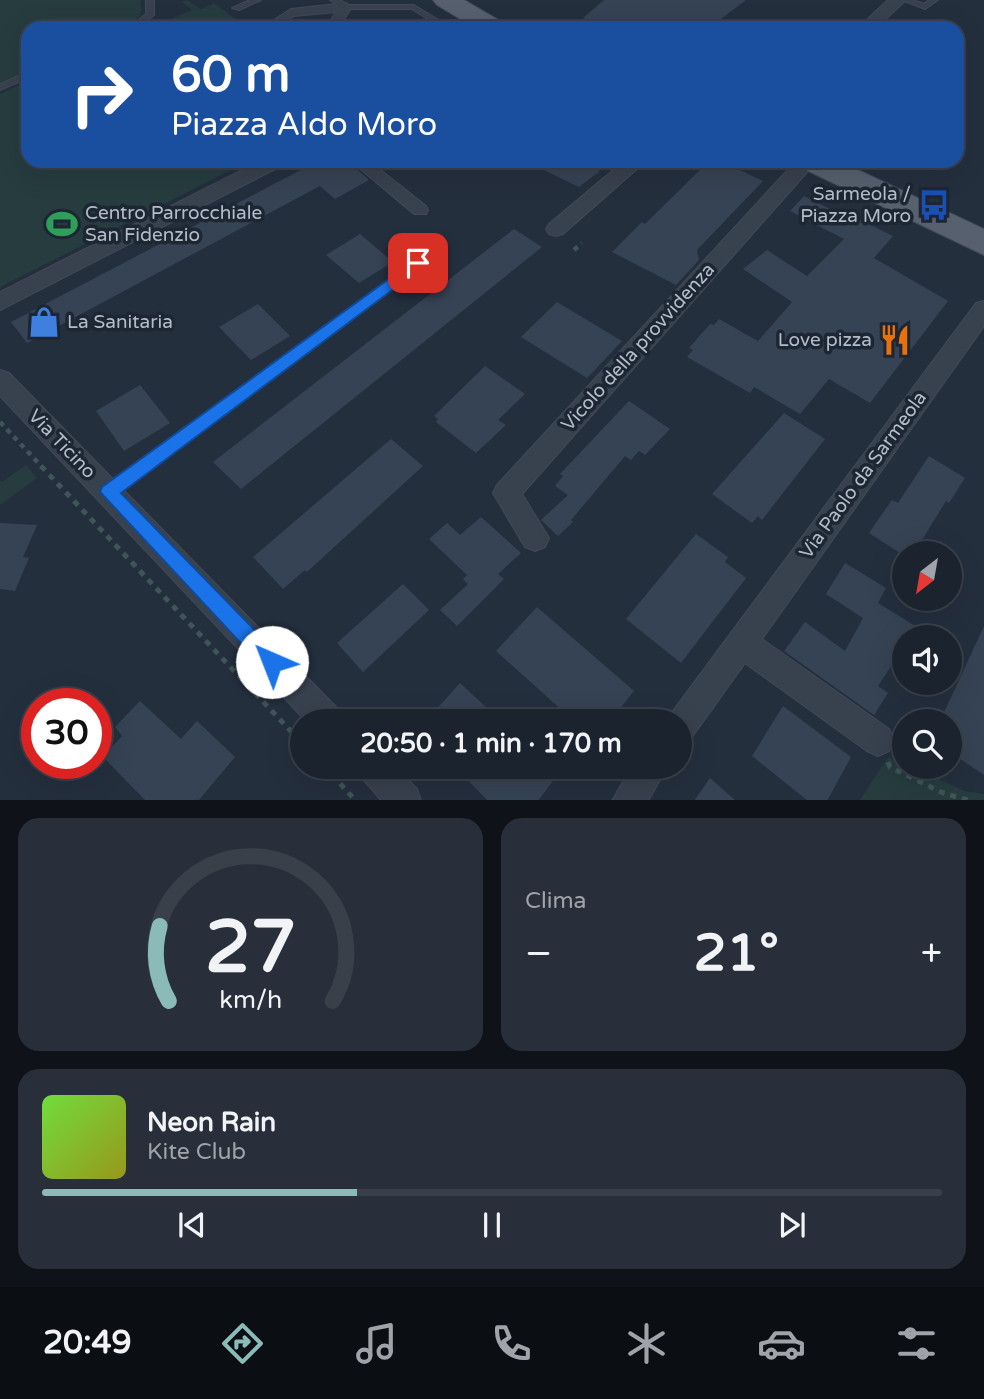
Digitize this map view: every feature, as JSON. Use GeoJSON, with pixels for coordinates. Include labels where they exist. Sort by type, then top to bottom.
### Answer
{"type":"FeatureCollection","features":[{"type":"Feature","properties":{"kind":"main road"},"geometry":{"type":"LineString","coordinates":[[446,0],[482,21]]}},
{"type":"Feature","properties":{"kind":"main road"},"geometry":{"type":"LineString","coordinates":[[828,168],[984,243]]}},
{"type":"Feature","properties":{"kind":"street"},"geometry":{"type":"LineString","coordinates":[[874,21],[898,0]]}},
{"type":"Feature","properties":{"kind":"street"},"geometry":{"type":"LineString","coordinates":[[280,21],[291,13],[340,4],[334,21]]}},
{"type":"Feature","properties":{"kind":"street"},"geometry":{"type":"LineString","coordinates":[[267,21],[284,10],[307,7]]}},
{"type":"Feature","properties":{"kind":"street"},"geometry":{"type":"LineString","coordinates":[[0,302],[262,168]]}},
{"type":"Feature","properties":{"kind":"street"},"geometry":{"type":"LineString","coordinates":[[368,168],[419,210]]}},
{"type":"Feature","properties":{"kind":"street"},"geometry":{"type":"LineString","coordinates":[[556,229],[628,168]]}},
{"type":"Feature","properties":{"kind":"street","name":"Vicolo della provvidenza"},"geometry":{"type":"LineString","coordinates":[[535,538],[506,492],[801,168]]}},
{"type":"Feature","properties":{"kind":"street","name":"Via Paolo da Sarmeola"},"geometry":{"type":"LineString","coordinates":[[692,711],[984,309]]}},
{"type":"Feature","properties":{"kind":"street","name":"Via Ticino"},"geometry":{"type":"LineString","coordinates":[[0,380],[316,709]]}},
{"type":"Feature","properties":{"kind":"street"},"geometry":{"type":"LineString","coordinates":[[741,642],[878,740]]}},
{"type":"Feature","properties":{"kind":"street"},"geometry":{"type":"LineString","coordinates":[[385,779],[405,800]]}},
{"type":"Feature","properties":{"kind":"street"},"geometry":{"type":"LineString","coordinates":[[628,800],[643,779]]}},
{"type":"Feature","properties":{"kind":"lane"},"geometry":{"type":"LineString","coordinates":[[142,21],[150,15],[150,0]]}},
{"type":"Feature","properties":{"kind":"lane"},"geometry":{"type":"LineString","coordinates":[[236,8],[257,0]]}},
{"type":"Feature","properties":{"kind":"lane"},"geometry":{"type":"LineString","coordinates":[[906,0],[925,7],[934,0]]}},
{"type":"Feature","properties":{"kind":"lane"},"geometry":{"type":"LineString","coordinates":[[340,4],[414,7],[436,21]]}},
{"type":"Feature","properties":{"kind":"lane"},"geometry":{"type":"LineString","coordinates":[[0,87],[21,78]]}},
{"type":"Feature","properties":{"kind":"lane"},"geometry":{"type":"LineString","coordinates":[[108,492],[418,263]]}},
{"type":"Feature","properties":{"kind":"path"},"geometry":{"type":"LineString","coordinates":[[574,250],[582,243]]}},
{"type":"Feature","properties":{"kind":"path"},"geometry":{"type":"LineString","coordinates":[[0,422],[290,730]]}},
{"type":"Feature","properties":{"kind":"path"},"geometry":{"type":"LineString","coordinates":[[878,740],[890,767],[943,793],[971,800]]}},
{"type":"Feature","properties":{"kind":"path"},"geometry":{"type":"LineString","coordinates":[[336,779],[356,800]]}},
{"type":"Feature","properties":{"kind":"green space"},"geometry":{"type":"Polygon","coordinates":[[[0,0],[140,0],[142,10],[139,17],[133,21],[21,21],[21,74],[0,83],[0,0]]]}},
{"type":"Feature","properties":{"kind":"green space"},"geometry":{"type":"Polygon","coordinates":[[[187,0],[201,9],[214,3],[238,21],[166,21],[192,10],[182,2],[187,0]]]}},
{"type":"Feature","properties":{"kind":"green space","name":"Centro Parrocchiale San Fidenzio"},"geometry":{"type":"Polygon","coordinates":[[[21,84],[21,168],[235,168],[0,287],[0,94],[21,84]]]}},
{"type":"Feature","properties":{"kind":"green space"},"geometry":{"type":"Polygon","coordinates":[[[26,465],[37,478],[0,505],[0,480],[2,482],[26,465]]]}},
{"type":"Feature","properties":{"kind":"green space"},"geometry":{"type":"Polygon","coordinates":[[[888,757],[892,759],[892,779],[938,779],[965,791],[984,794],[984,800],[860,800],[888,757]]]}},
{"type":"Feature","properties":{"kind":"building"},"geometry":{"type":"Polygon","coordinates":[[[604,0],[746,0],[718,21],[591,21],[583,18],[604,0]]]}},
{"type":"Feature","properties":{"kind":"building"},"geometry":{"type":"Polygon","coordinates":[[[305,168],[356,168],[369,180],[335,199],[320,186],[27,343],[11,322],[305,168]]]}},
{"type":"Feature","properties":{"kind":"building"},"geometry":{"type":"Polygon","coordinates":[[[540,168],[593,168],[600,171],[579,187],[540,168]]]}},
{"type":"Feature","properties":{"kind":"building"},"geometry":{"type":"Polygon","coordinates":[[[702,168],[736,168],[763,181],[697,250],[699,260],[676,285],[612,252],[642,222],[645,224],[702,168]]]}},
{"type":"Feature","properties":{"kind":"building"},"geometry":{"type":"Polygon","coordinates":[[[804,196],[858,223],[861,220],[893,236],[874,258],[948,301],[870,403],[829,379],[800,414],[754,387],[750,393],[687,357],[693,350],[689,348],[710,324],[714,325],[719,319],[758,341],[792,302],[743,269],[767,250],[807,276],[844,239],[790,211],[804,196]]]}},
{"type":"Feature","properties":{"kind":"building"},"geometry":{"type":"Polygon","coordinates":[[[514,229],[542,247],[241,489],[213,462],[514,229]]]}},
{"type":"Feature","properties":{"kind":"building"},"geometry":{"type":"Polygon","coordinates":[[[360,234],[393,262],[359,283],[326,255],[360,234]]]}},
{"type":"Feature","properties":{"kind":"building"},"geometry":{"type":"Polygon","coordinates":[[[557,302],[622,341],[587,378],[521,337],[557,302]]]}},
{"type":"Feature","properties":{"kind":"building"},"geometry":{"type":"Polygon","coordinates":[[[258,304],[290,336],[251,360],[219,327],[258,304]]]}},
{"type":"Feature","properties":{"kind":"building"},"geometry":{"type":"Polygon","coordinates":[[[485,366],[525,394],[498,420],[506,425],[476,453],[436,422],[438,419],[434,416],[485,366]]]}},
{"type":"Feature","properties":{"kind":"building"},"geometry":{"type":"Polygon","coordinates":[[[140,385],[170,423],[124,451],[96,411],[140,385]]]}},
{"type":"Feature","properties":{"kind":"building"},"geometry":{"type":"Polygon","coordinates":[[[629,401],[670,429],[645,455],[639,451],[631,460],[625,456],[571,520],[573,522],[558,536],[541,520],[568,495],[555,486],[563,476],[560,474],[629,401]]]}},
{"type":"Feature","properties":{"kind":"building"},"geometry":{"type":"Polygon","coordinates":[[[784,413],[825,439],[762,520],[758,516],[752,523],[712,494],[784,413]]]}},
{"type":"Feature","properties":{"kind":"building"},"geometry":{"type":"Polygon","coordinates":[[[391,439],[423,466],[307,572],[305,570],[283,589],[253,557],[391,439]]]}},
{"type":"Feature","properties":{"kind":"building"},"geometry":{"type":"Polygon","coordinates":[[[929,456],[965,478],[949,503],[946,501],[921,541],[892,541],[892,548],[869,533],[892,500],[898,503],[929,456]]]}},
{"type":"Feature","properties":{"kind":"building"},"geometry":{"type":"Polygon","coordinates":[[[481,517],[521,553],[498,574],[504,579],[457,626],[440,610],[468,584],[463,579],[467,575],[429,539],[447,523],[460,535],[481,517]]]}},
{"type":"Feature","properties":{"kind":"building"},"geometry":{"type":"Polygon","coordinates":[[[0,523],[37,525],[23,557],[29,558],[15,591],[0,589],[0,523]]]}},
{"type":"Feature","properties":{"kind":"building"},"geometry":{"type":"Polygon","coordinates":[[[696,534],[728,557],[725,562],[746,578],[681,663],[626,619],[696,534]]]}},
{"type":"Feature","properties":{"kind":"building"},"geometry":{"type":"Polygon","coordinates":[[[845,563],[886,588],[878,603],[914,625],[892,625],[892,665],[878,686],[888,693],[874,715],[784,651],[805,622],[845,651],[863,618],[826,594],[845,563]]]}},
{"type":"Feature","properties":{"kind":"building"},"geometry":{"type":"Polygon","coordinates":[[[403,584],[429,610],[363,672],[337,643],[403,584]]]}},
{"type":"Feature","properties":{"kind":"building"},"geometry":{"type":"Polygon","coordinates":[[[537,607],[634,691],[620,709],[561,709],[496,651],[537,607]]]}},
{"type":"Feature","properties":{"kind":"building"},"geometry":{"type":"Polygon","coordinates":[[[984,626],[984,775],[962,760],[962,709],[946,709],[952,695],[962,695],[962,674],[984,626]]]}},
{"type":"Feature","properties":{"kind":"building"},"geometry":{"type":"Polygon","coordinates":[[[460,683],[488,709],[437,709],[460,683]]]}},
{"type":"Feature","properties":{"kind":"building"},"geometry":{"type":"Polygon","coordinates":[[[140,701],[181,739],[197,721],[235,757],[199,800],[145,800],[112,766],[112,747],[122,736],[115,727],[140,701]]]}},
{"type":"Feature","properties":{"kind":"building"},"geometry":{"type":"Polygon","coordinates":[[[783,706],[851,757],[828,800],[807,800],[752,756],[783,706]]]}},
{"type":"Feature","properties":{"kind":"building"},"geometry":{"type":"Polygon","coordinates":[[[710,778],[735,800],[695,800],[710,778]]]}},
{"type":"Feature","properties":{"kind":"building"},"geometry":{"type":"Polygon","coordinates":[[[467,779],[554,779],[539,800],[487,800],[467,779]]]}},
{"type":"Feature","properties":{"kind":"place","name":"Sarmeola / Piazza Moro"},"geometry":{"type":"Point","coordinates":[934,205]}},
{"type":"Feature","properties":{"kind":"place","name":"Centro Parrocchiale San Fidenzio"},"geometry":{"type":"Point","coordinates":[62,224]}},
{"type":"Feature","properties":{"kind":"place","name":"La Sanitaria"},"geometry":{"type":"Point","coordinates":[44,322]}},
{"type":"Feature","properties":{"kind":"place","name":"Love pizza"},"geometry":{"type":"Point","coordinates":[895,340]}},
{"type":"Feature","properties":{"kind":"route"},"geometry":{"type":"LineString","coordinates":[[272,662],[108,492],[418,263]]}}]}
